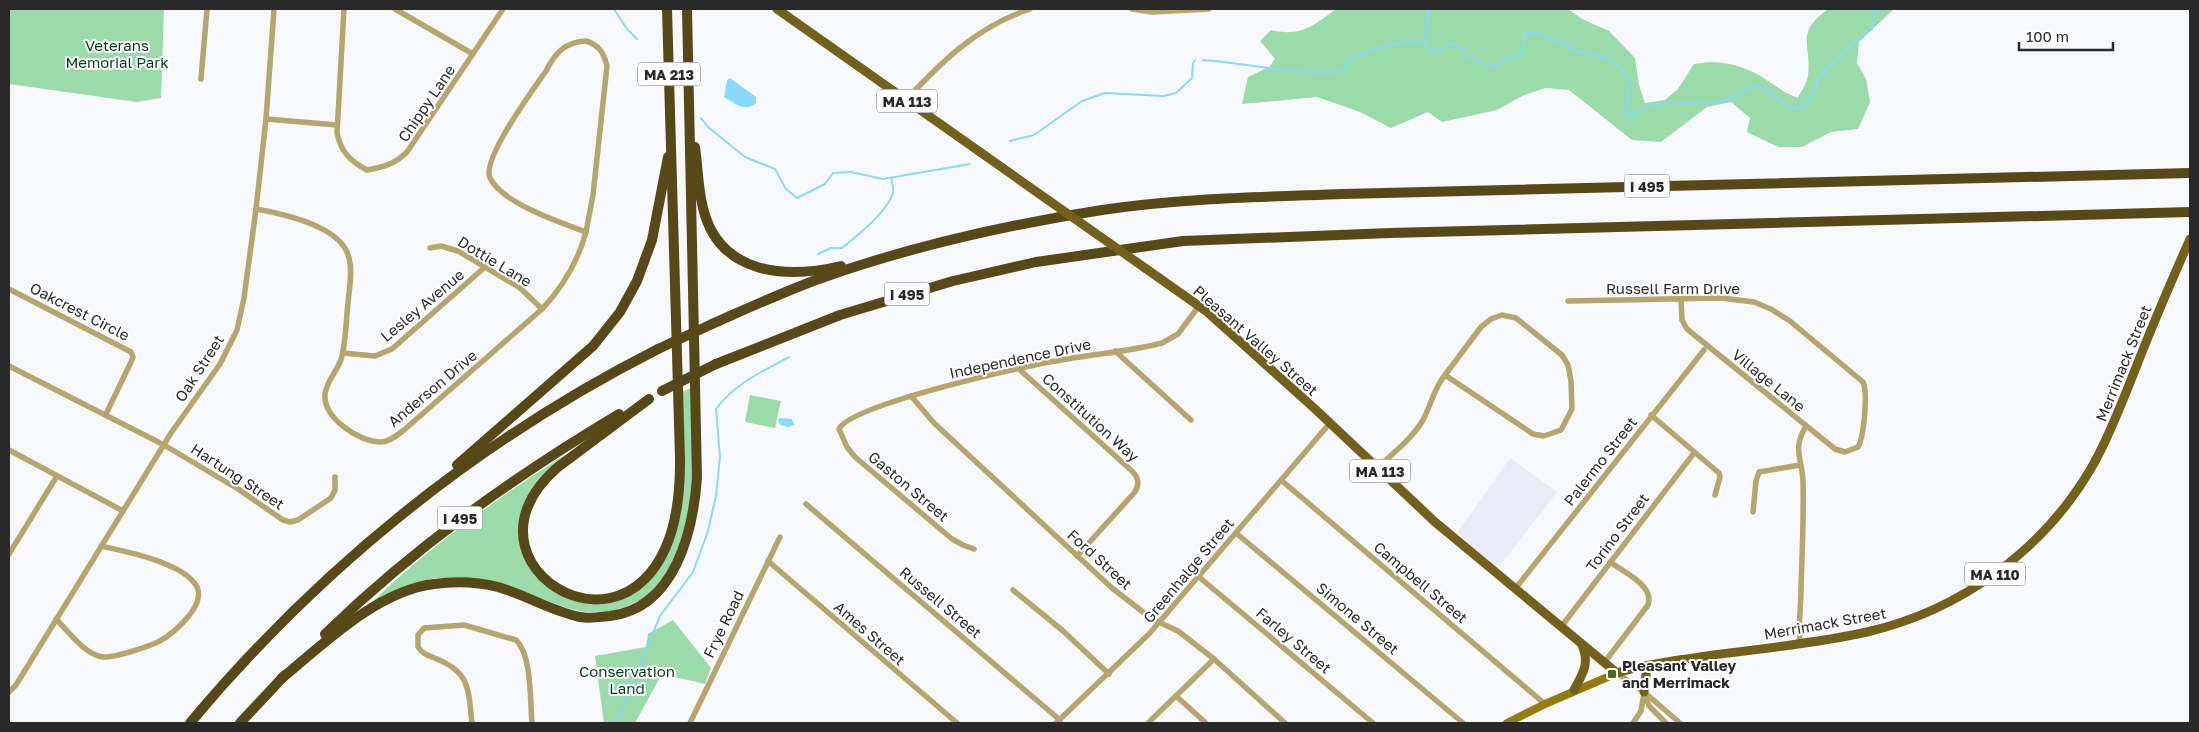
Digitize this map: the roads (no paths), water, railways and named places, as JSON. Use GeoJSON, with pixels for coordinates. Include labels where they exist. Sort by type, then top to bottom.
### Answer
{"type":"FeatureCollection","features":[{"type":"Feature","properties":{"kind":"highway","name":"MA 213"},"geometry":{"type":"LineString","coordinates":[[667,9],[671,139]]}},
{"type":"Feature","properties":{"kind":"highway","name":"MA 213"},"geometry":{"type":"LineString","coordinates":[[687,9],[687,47]]}},
{"type":"Feature","properties":{"kind":"highway"},"geometry":{"type":"LineString","coordinates":[[687,47],[695,144],[703,210],[712,230],[724,248],[736,258],[750,265],[786,273],[812,272],[880,259]]}},
{"type":"Feature","properties":{"kind":"highway"},"geometry":{"type":"LineString","coordinates":[[282,678],[361,615],[389,599],[412,589],[432,584],[463,582],[498,587],[562,612],[590,618],[617,615],[638,607],[658,591],[670,575],[688,535],[694,511],[697,478],[687,47]]}},
{"type":"Feature","properties":{"kind":"highway"},"geometry":{"type":"LineString","coordinates":[[649,398],[558,466],[546,477],[531,497],[523,534],[528,553],[544,580],[562,592],[586,599],[600,600],[626,593],[641,583],[656,566],[674,524],[680,490],[680,464],[671,139]]}},
{"type":"Feature","properties":{"kind":"highway"},"geometry":{"type":"LineString","coordinates":[[437,486],[460,462],[593,346],[620,312],[637,281],[652,240],[671,139]]}},
{"type":"Feature","properties":{"kind":"highway","name":"I 495"},"geometry":{"type":"LineString","coordinates":[[190,723],[241,664],[287,616],[387,525],[437,486],[491,448],[566,400],[658,349],[791,290],[880,259],[960,237],[1018,224],[1104,210],[1206,199],[2190,172]]}},
{"type":"Feature","properties":{"kind":"highway","name":"I 495"},"geometry":{"type":"LineString","coordinates":[[240,723],[282,678],[372,590],[452,524],[546,458],[649,398],[716,364],[840,315],[954,280],[1043,260],[1177,242],[1276,236],[2190,212]]}},
{"type":"Feature","properties":{"kind":"main road","name":"Pleasant Valley Street"},"geometry":{"type":"LineString","coordinates":[[777,9],[1199,306],[1330,423],[1435,522],[1617,672]]}},
{"type":"Feature","properties":{"kind":"main road","name":"Merrimack Street"},"geometry":{"type":"LineString","coordinates":[[1507,723],[1574,690],[1617,672],[1867,632],[1891,625],[1923,614],[1962,596],[1996,574],[2050,525],[2071,500],[2102,448],[2190,239]]}},
{"type":"Feature","properties":{"kind":"main road"},"geometry":{"type":"LineString","coordinates":[[1574,690],[1586,666],[1586,655],[1582,644]]}},
{"type":"Feature","properties":{"kind":"main road"},"geometry":{"type":"LineString","coordinates":[[1644,692],[1644,676],[1647,666]]}},
{"type":"Feature","properties":{"kind":"street"},"geometry":{"type":"LineString","coordinates":[[201,79],[206,9]]}},
{"type":"Feature","properties":{"kind":"street","name":"Oak Street"},"geometry":{"type":"LineString","coordinates":[[9,692],[16,685],[164,444],[231,344],[244,298],[256,209],[266,119],[274,9]]}},
{"type":"Feature","properties":{"kind":"street","name":"Chippy Lane"},"geometry":{"type":"LineString","coordinates":[[344,9],[337,133],[346,155],[367,170],[386,167],[398,161],[408,152],[503,9]]}},
{"type":"Feature","properties":{"kind":"street"},"geometry":{"type":"LineString","coordinates":[[395,9],[473,54]]}},
{"type":"Feature","properties":{"kind":"street"},"geometry":{"type":"LineString","coordinates":[[906,100],[930,74],[975,35],[992,25],[1030,9]]}},
{"type":"Feature","properties":{"kind":"street"},"geometry":{"type":"LineString","coordinates":[[1132,9],[1152,12],[1209,9]]}},
{"type":"Feature","properties":{"kind":"street","name":"Anderson Drive"},"geometry":{"type":"LineString","coordinates":[[256,209],[310,224],[339,238],[343,244],[349,258],[351,272],[343,354],[340,364],[326,388],[325,403],[333,417],[347,429],[371,440],[382,442],[391,439],[404,430],[542,309],[558,291],[569,273],[581,249],[586,232],[603,113],[607,66],[604,54],[599,48],[586,41],[577,42],[560,49],[552,58],[546,71],[495,150],[488,172],[490,178],[503,194],[528,209],[586,232]]}},
{"type":"Feature","properties":{"kind":"street"},"geometry":{"type":"LineString","coordinates":[[266,119],[337,125]]}},
{"type":"Feature","properties":{"kind":"street","name":"Dottie Lane"},"geometry":{"type":"LineString","coordinates":[[430,248],[441,246],[449,248],[485,267],[526,293],[542,309]]}},
{"type":"Feature","properties":{"kind":"street","name":"Lesley Avenue"},"geometry":{"type":"LineString","coordinates":[[343,354],[365,356],[384,353],[403,340],[485,267]]}},
{"type":"Feature","properties":{"kind":"street","name":"Oakcrest Circle"},"geometry":{"type":"LineString","coordinates":[[9,289],[131,352],[132,362],[106,414]]}},
{"type":"Feature","properties":{"kind":"street","name":"Russell Farm Drive"},"geometry":{"type":"LineString","coordinates":[[1568,301],[1731,298],[1763,305],[1790,321],[1861,379],[1866,388],[1862,437],[1855,449],[1845,452],[1839,451],[1806,426]]}},
{"type":"Feature","properties":{"kind":"street","name":"Village Lane"},"geometry":{"type":"LineString","coordinates":[[1681,299],[1682,320],[1687,328],[1806,426],[1798,444],[1803,483],[1801,584],[1798,622],[1800,643]]}},
{"type":"Feature","properties":{"kind":"street","name":"Independence Drive"},"geometry":{"type":"LineString","coordinates":[[840,429],[843,422],[851,417],[911,396],[1019,369],[1154,345],[1170,340],[1185,327],[1199,306]]}},
{"type":"Feature","properties":{"kind":"street"},"geometry":{"type":"LineString","coordinates":[[1377,468],[1415,432],[1423,420],[1439,382],[1478,331],[1491,319],[1502,316],[1516,318],[1562,355],[1568,365],[1572,409],[1561,430],[1544,436],[1533,434],[1445,375]]}},
{"type":"Feature","properties":{"kind":"street","name":"Palermo Street"},"geometry":{"type":"LineString","coordinates":[[1516,589],[1704,350]]}},
{"type":"Feature","properties":{"kind":"street"},"geometry":{"type":"LineString","coordinates":[[1115,351],[1191,420]]}},
{"type":"Feature","properties":{"kind":"street"},"geometry":{"type":"LineString","coordinates":[[9,366],[164,444]]}},
{"type":"Feature","properties":{"kind":"street","name":"Constitution Way"},"geometry":{"type":"LineString","coordinates":[[1019,369],[1138,478],[1138,487],[1134,493],[1076,556]]}},
{"type":"Feature","properties":{"kind":"street","name":"Ford Street"},"geometry":{"type":"LineString","coordinates":[[911,396],[934,424],[1112,588],[1143,614],[1173,628],[1214,659],[1285,723]]}},
{"type":"Feature","properties":{"kind":"street"},"geometry":{"type":"LineString","coordinates":[[1652,415],[1720,475],[1715,495]]}},
{"type":"Feature","properties":{"kind":"street","name":"Greenhalge Street"},"geometry":{"type":"LineString","coordinates":[[1058,721],[1160,622],[1330,423]]}},
{"type":"Feature","properties":{"kind":"street","name":"Gaston Street"},"geometry":{"type":"LineString","coordinates":[[840,429],[847,447],[855,457],[952,538],[974,549]]}},
{"type":"Feature","properties":{"kind":"street","name":"Hartung Street"},"geometry":{"type":"LineString","coordinates":[[164,444],[238,489],[276,516],[290,522],[298,520],[331,498],[335,490],[335,477]]}},
{"type":"Feature","properties":{"kind":"street"},"geometry":{"type":"LineString","coordinates":[[9,450],[123,511]]}},
{"type":"Feature","properties":{"kind":"street","name":"Torino Street"},"geometry":{"type":"LineString","coordinates":[[1561,627],[1694,453]]}},
{"type":"Feature","properties":{"kind":"street"},"geometry":{"type":"LineString","coordinates":[[1753,512],[1756,481],[1759,472],[1800,465]]}},
{"type":"Feature","properties":{"kind":"street"},"geometry":{"type":"LineString","coordinates":[[9,554],[57,476]]}},
{"type":"Feature","properties":{"kind":"street","name":"Campbell Street"},"geometry":{"type":"LineString","coordinates":[[1281,480],[1545,704]]}},
{"type":"Feature","properties":{"kind":"street","name":"Russell Street"},"geometry":{"type":"LineString","coordinates":[[806,504],[1058,721]]}},
{"type":"Feature","properties":{"kind":"street","name":"Simone Street"},"geometry":{"type":"LineString","coordinates":[[1236,533],[1463,723]]}},
{"type":"Feature","properties":{"kind":"street","name":"Frye Road"},"geometry":{"type":"LineString","coordinates":[[690,723],[780,537]]}},
{"type":"Feature","properties":{"kind":"street"},"geometry":{"type":"LineString","coordinates":[[56,619],[85,648],[94,655],[104,658],[156,643],[177,627],[194,608],[199,595],[197,588],[190,578],[170,566],[150,558],[100,546]]}},
{"type":"Feature","properties":{"kind":"street","name":"Ames Street"},"geometry":{"type":"LineString","coordinates":[[768,561],[957,723]]}},
{"type":"Feature","properties":{"kind":"street"},"geometry":{"type":"LineString","coordinates":[[1604,663],[1648,605],[1650,599],[1647,589],[1610,562]]}},
{"type":"Feature","properties":{"kind":"street","name":"Farley Street"},"geometry":{"type":"LineString","coordinates":[[1200,576],[1373,723]]}},
{"type":"Feature","properties":{"kind":"street"},"geometry":{"type":"LineString","coordinates":[[1013,590],[1062,630],[1108,674]]}},
{"type":"Feature","properties":{"kind":"street"},"geometry":{"type":"LineString","coordinates":[[472,723],[463,676],[457,669],[422,652],[417,644],[420,632],[430,626],[470,626],[514,638],[520,644],[525,657],[532,723]]}},
{"type":"Feature","properties":{"kind":"street"},"geometry":{"type":"LineString","coordinates":[[1148,723],[1214,659]]}},
{"type":"Feature","properties":{"kind":"street"},"geometry":{"type":"LineString","coordinates":[[1617,672],[1680,723]]}},
{"type":"Feature","properties":{"kind":"street"},"geometry":{"type":"LineString","coordinates":[[1633,723],[1641,710],[1644,692]]}},
{"type":"Feature","properties":{"kind":"street"},"geometry":{"type":"LineString","coordinates":[[1644,692],[1649,706],[1666,723]]}},
{"type":"Feature","properties":{"kind":"street"},"geometry":{"type":"LineString","coordinates":[[1176,696],[1206,723]]}},
{"type":"Feature","properties":{"kind":"water"},"geometry":{"type":"Polygon","coordinates":[[[730,78],[756,97],[756,103],[752,106],[744,107],[724,97],[727,80],[730,78]]]}},
{"type":"Feature","properties":{"kind":"water"},"geometry":{"type":"Polygon","coordinates":[[[780,418],[792,419],[794,425],[788,427],[780,425],[778,420],[780,418]]]}},
{"type":"Feature","properties":{"kind":"waterway"},"geometry":{"type":"LineString","coordinates":[[614,9],[627,29],[637,39]]}},
{"type":"Feature","properties":{"kind":"waterway"},"geometry":{"type":"LineString","coordinates":[[1429,9],[1426,27],[1426,46],[1434,52],[1455,43],[1466,57],[1493,67],[1523,52],[1525,33],[1536,32],[1577,51],[1606,57],[1619,67],[1630,80],[1625,114],[1632,116],[1651,104],[1721,102],[1758,85],[1792,108],[1804,107],[1817,89],[1817,79],[1851,45],[1872,29],[1875,11],[1879,9]]}},
{"type":"Feature","properties":{"kind":"waterway"},"geometry":{"type":"LineString","coordinates":[[1203,60],[1317,73],[1332,73],[1343,70],[1349,59],[1376,48],[1398,43],[1426,43]]}},
{"type":"Feature","properties":{"kind":"waterway"},"geometry":{"type":"LineString","coordinates":[[1010,141],[1034,135],[1082,101],[1105,93],[1164,96],[1176,93],[1192,78],[1195,60]]}},
{"type":"Feature","properties":{"kind":"waterway"},"geometry":{"type":"LineString","coordinates":[[701,118],[708,127],[745,157],[775,169],[786,189],[797,198],[825,184],[833,173],[851,172],[883,179],[970,164]]}},
{"type":"Feature","properties":{"kind":"waterway"},"geometry":{"type":"LineString","coordinates":[[818,254],[831,248],[842,248],[863,231],[890,200],[893,193],[891,178]]}},
{"type":"Feature","properties":{"kind":"waterway"},"geometry":{"type":"LineString","coordinates":[[616,723],[660,616],[693,572],[708,531],[716,496],[720,457],[716,409],[740,385],[789,357]]}},
{"type":"Feature","properties":{"kind":"place","name":"Pleasant Valley and Merrimack"},"geometry":{"type":"Point","coordinates":[1612,674]}},
{"type":"Feature","properties":{"kind":"park label","name":"Veterans Memorial Park"},"geometry":{"type":"Point","coordinates":[117,54]}},
{"type":"Feature","properties":{"kind":"park label","name":"Conservation Land"},"geometry":{"type":"Point","coordinates":[627,680]}}]}
